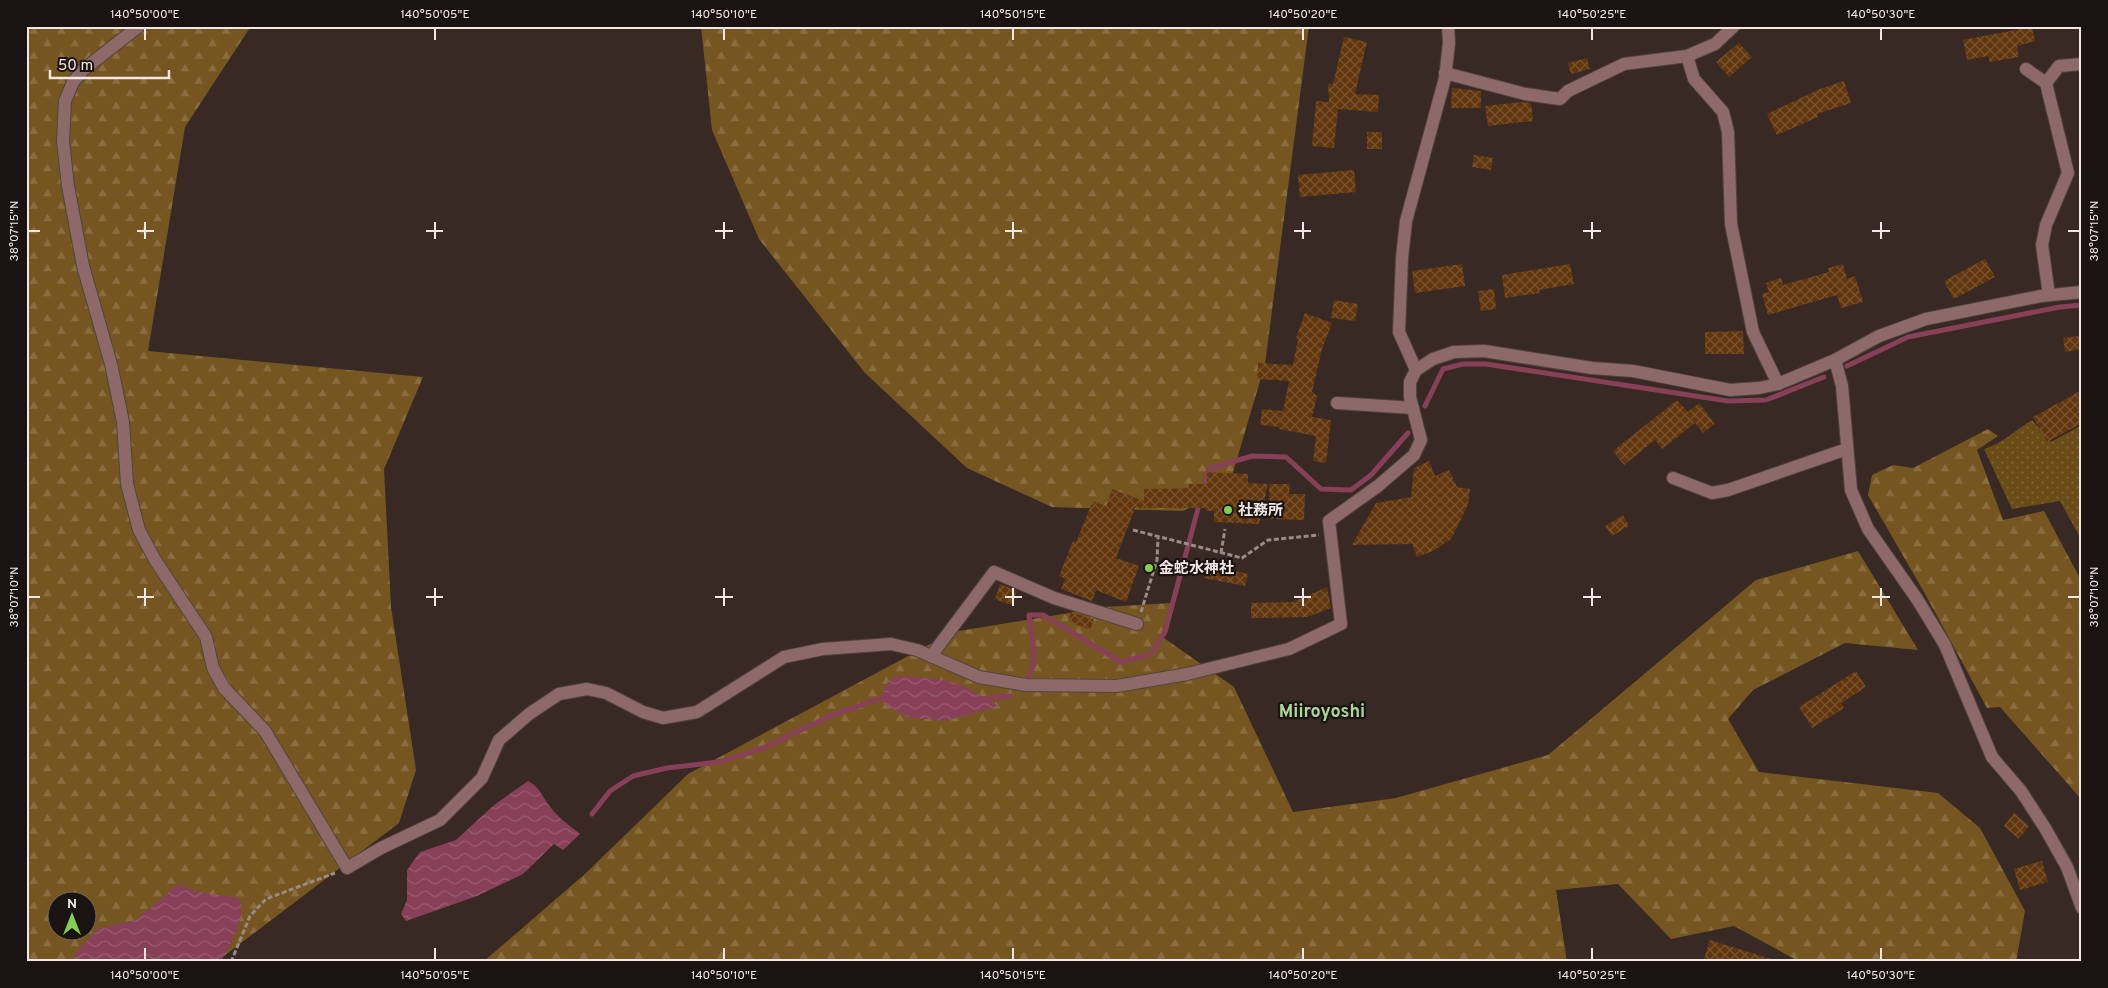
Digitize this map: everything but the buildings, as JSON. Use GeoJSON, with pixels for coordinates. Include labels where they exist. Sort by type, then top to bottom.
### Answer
{"type":"FeatureCollection","features":[{"type":"Feature","properties":{"kind":"street"},"geometry":{"type":"LineString","coordinates":[[139,26],[82,70],[72,82],[65,101],[63,141],[68,186],[82,266],[111,364],[123,422],[127,484],[139,530],[156,560],[206,637],[213,668],[224,688],[265,731],[347,868],[381,848],[440,820],[482,778],[499,740],[529,714],[558,694],[587,689],[606,693],[643,712],[663,718],[697,712],[784,657],[823,649],[891,644],[918,650],[979,677],[1026,685],[1117,686],[1187,674],[1289,650],[1340,624],[1329,521],[1378,486],[1414,455],[1421,440],[1413,408],[1410,382],[1416,370],[1433,359],[1454,352],[1484,351],[1592,368],[1633,371],[1730,390],[1778,384],[1793,376],[1835,360],[1879,336],[1926,319],[2049,295],[2082,292]]}},
{"type":"Feature","properties":{"kind":"street"},"geometry":{"type":"LineString","coordinates":[[1416,370],[1399,332],[1403,249],[1406,221],[1445,73],[1449,43],[1448,26]]}},
{"type":"Feature","properties":{"kind":"street"},"geometry":{"type":"LineString","coordinates":[[1445,73],[1525,94],[1560,99],[1568,91],[1624,64],[1686,56],[1715,44],[1734,26]]}},
{"type":"Feature","properties":{"kind":"street"},"geometry":{"type":"LineString","coordinates":[[1686,56],[1694,79],[1723,112],[1728,132],[1731,224],[1753,332],[1778,384]]}},
{"type":"Feature","properties":{"kind":"street"},"geometry":{"type":"LineString","coordinates":[[2046,83],[2059,66],[2082,64]]}},
{"type":"Feature","properties":{"kind":"street"},"geometry":{"type":"LineString","coordinates":[[2026,69],[2046,83],[2068,173],[2046,225],[2042,245],[2049,295]]}},
{"type":"Feature","properties":{"kind":"street"},"geometry":{"type":"LineString","coordinates":[[1835,360],[1842,386],[1851,490],[1868,529],[1917,599],[1945,645],[1992,757],[2021,791],[2045,828],[2067,866],[2082,908]]}},
{"type":"Feature","properties":{"kind":"street"},"geometry":{"type":"LineString","coordinates":[[1337,404],[1413,408]]}},
{"type":"Feature","properties":{"kind":"street"},"geometry":{"type":"LineString","coordinates":[[1673,478],[1712,493],[1728,490],[1847,449]]}},
{"type":"Feature","properties":{"kind":"street"},"geometry":{"type":"LineString","coordinates":[[931,656],[994,572],[1054,598],[1137,624]]}},
{"type":"Feature","properties":{"kind":"path"},"geometry":{"type":"LineString","coordinates":[[1221,553],[1225,529]]}},
{"type":"Feature","properties":{"kind":"path"},"geometry":{"type":"LineString","coordinates":[[1133,530],[1158,538],[1242,558],[1268,540],[1330,534]]}},
{"type":"Feature","properties":{"kind":"path"},"geometry":{"type":"LineString","coordinates":[[1137,624],[1157,560],[1158,538]]}},
{"type":"Feature","properties":{"kind":"path"},"geometry":{"type":"LineString","coordinates":[[231,962],[250,916],[266,900],[347,868]]}},
{"type":"Feature","properties":{"kind":"shaded area"},"geometry":{"type":"Polygon","coordinates":[[[2032,420],[2051,442],[2082,425],[2082,541],[2060,501],[2012,509],[1984,449],[2003,440],[2032,420]]]}},
{"type":"Feature","properties":{"kind":"green space"},"geometry":{"type":"Polygon","coordinates":[[[26,26],[251,26],[185,127],[148,351],[423,377],[384,469],[391,607],[416,770],[399,823],[216,962],[26,962],[26,26]]]}},
{"type":"Feature","properties":{"kind":"green space"},"geometry":{"type":"Polygon","coordinates":[[[701,26],[1309,26],[1265,364],[1229,486],[1183,511],[1052,507],[967,468],[865,373],[759,239],[712,130],[701,26]]]}},
{"type":"Feature","properties":{"kind":"green space"},"geometry":{"type":"Polygon","coordinates":[[[1988,429],[1998,436],[1977,450],[2003,520],[2044,511],[2082,582],[2082,800],[2000,707],[1987,708],[1924,592],[1868,495],[1872,475],[1893,465],[1913,468],[1988,429]]]}},
{"type":"Feature","properties":{"kind":"green space"},"geometry":{"type":"Polygon","coordinates":[[[1858,551],[1918,650],[1845,643],[1753,690],[1728,719],[1759,772],[1938,793],[1980,828],[2025,911],[2016,962],[1800,962],[1734,926],[1671,939],[1618,884],[1556,890],[1567,962],[483,962],[586,873],[688,774],[953,632],[1105,607],[1171,603],[1161,636],[1234,687],[1293,812],[1396,798],[1548,755],[1756,580],[1858,551]]]}},
{"type":"Feature","properties":{"kind":"water"},"geometry":{"type":"Polygon","coordinates":[[[896,676],[927,677],[961,685],[998,706],[946,721],[907,717],[884,704],[883,694],[885,687],[896,676]]]}},
{"type":"Feature","properties":{"kind":"water"},"geometry":{"type":"Polygon","coordinates":[[[528,781],[537,788],[555,812],[580,834],[563,850],[554,844],[523,874],[477,896],[406,921],[401,914],[407,900],[407,870],[420,852],[456,840],[494,805],[528,781]]]}},
{"type":"Feature","properties":{"kind":"water"},"geometry":{"type":"Polygon","coordinates":[[[178,884],[198,892],[239,898],[241,906],[241,914],[236,931],[221,962],[72,962],[77,951],[88,940],[98,940],[99,928],[136,920],[178,884]]]}},
{"type":"Feature","properties":{"kind":"waterway"},"geometry":{"type":"LineString","coordinates":[[1847,366],[1908,337],[2060,307],[2082,305]]}},
{"type":"Feature","properties":{"kind":"waterway"},"geometry":{"type":"LineString","coordinates":[[1425,406],[1443,369],[1463,364],[1486,364],[1728,401],[1766,400],[1824,377]]}},
{"type":"Feature","properties":{"kind":"waterway"},"geometry":{"type":"LineString","coordinates":[[1203,491],[1209,469],[1252,456],[1286,457],[1321,489],[1351,490],[1371,475],[1408,433]]}},
{"type":"Feature","properties":{"kind":"waterway"},"geometry":{"type":"LineString","coordinates":[[1026,680],[1033,665],[1034,657],[1029,615],[1043,615],[1121,662],[1151,654],[1165,632],[1200,501]]}},
{"type":"Feature","properties":{"kind":"waterway"},"geometry":{"type":"LineString","coordinates":[[592,814],[610,791],[633,776],[667,768],[719,762],[761,749],[830,716],[889,695]]}},
{"type":"Feature","properties":{"kind":"waterway"},"geometry":{"type":"LineString","coordinates":[[981,699],[1011,696]]}},
{"type":"Feature","properties":{"kind":"place","name":"社務所"},"geometry":{"type":"Point","coordinates":[1228,510]}},
{"type":"Feature","properties":{"kind":"place","name":"金蛇水神社"},"geometry":{"type":"Point","coordinates":[1149,568]}},
{"type":"Feature","properties":{"kind":"district","name":"Miiroyoshi"},"geometry":{"type":"Point","coordinates":[1322,711]}}]}
